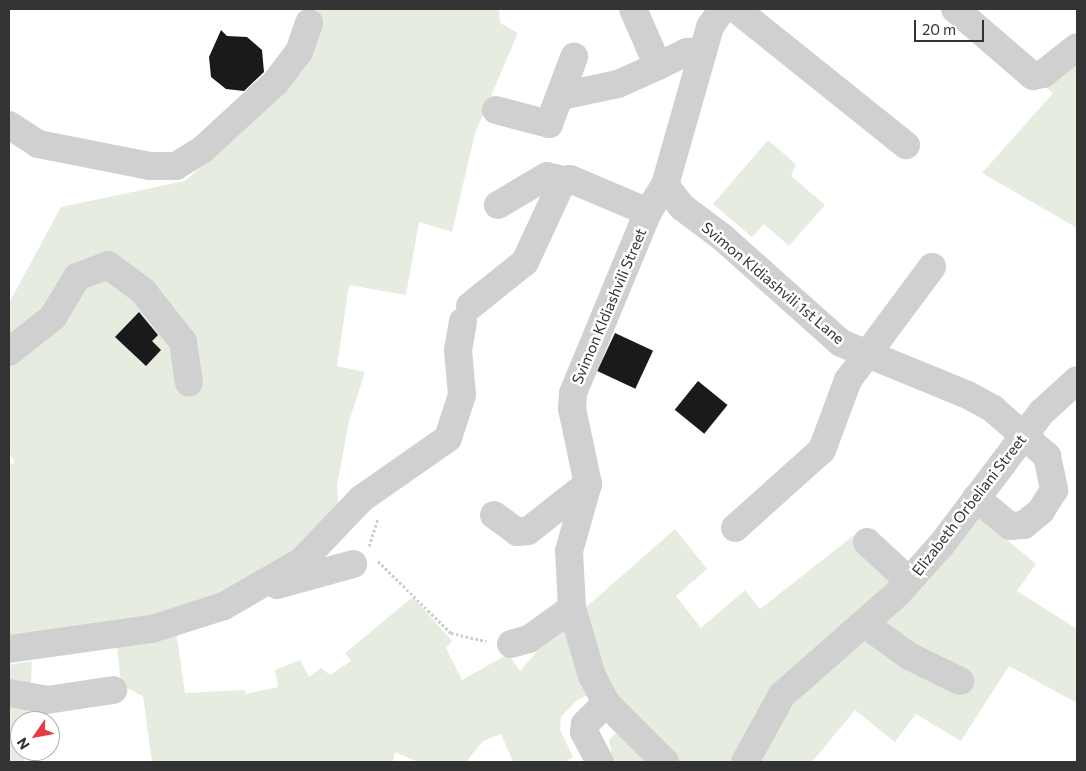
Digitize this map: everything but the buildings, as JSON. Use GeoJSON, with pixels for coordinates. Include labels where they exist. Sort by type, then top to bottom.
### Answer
{"type":"FeatureCollection","features":[{"type":"Feature","properties":{"kind":"street"},"geometry":{"type":"LineString","coordinates":[[633,9],[658,66]]}},
{"type":"Feature","properties":{"kind":"street","name":"Svimon Kldiashvili Street"},"geometry":{"type":"LineString","coordinates":[[664,762],[606,703],[592,676],[572,608],[569,551],[588,484],[572,410],[573,393],[648,212],[665,185],[703,51],[722,9]]}},
{"type":"Feature","properties":{"kind":"street"},"geometry":{"type":"LineString","coordinates":[[736,9],[906,145]]}},
{"type":"Feature","properties":{"kind":"street"},"geometry":{"type":"LineString","coordinates":[[965,12],[1033,76],[1043,74],[1077,47]]}},
{"type":"Feature","properties":{"kind":"street"},"geometry":{"type":"LineString","coordinates":[[9,125],[38,144],[150,166],[176,166],[202,150],[276,82],[299,52],[310,23]]}},
{"type":"Feature","properties":{"kind":"street"},"geometry":{"type":"LineString","coordinates":[[561,96],[618,84],[687,52],[703,51]]}},
{"type":"Feature","properties":{"kind":"street"},"geometry":{"type":"LineString","coordinates":[[496,110],[545,127],[561,96],[574,57]]}},
{"type":"Feature","properties":{"kind":"street"},"geometry":{"type":"LineString","coordinates":[[498,205],[547,176],[563,180],[570,178],[648,212]]}},
{"type":"Feature","properties":{"kind":"street"},"geometry":{"type":"LineString","coordinates":[[9,649],[152,629],[224,606],[252,592],[302,561],[389,475],[448,438],[462,395],[458,350],[467,314],[525,262],[563,180]]}},
{"type":"Feature","properties":{"kind":"street","name":"Svimon Kldiashvili 1st Lane"},"geometry":{"type":"LineString","coordinates":[[665,185],[682,207],[730,243],[841,343],[968,395],[993,409],[1047,456],[1052,467],[1054,490],[1041,511],[1016,528],[976,498]]}},
{"type":"Feature","properties":{"kind":"street"},"geometry":{"type":"LineString","coordinates":[[9,352],[54,318],[77,277],[108,265],[143,291],[183,342],[189,382]]}},
{"type":"Feature","properties":{"kind":"street"},"geometry":{"type":"LineString","coordinates":[[735,528],[822,450],[837,403],[865,353],[932,268]]}},
{"type":"Feature","properties":{"kind":"street","name":"Elizabeth Orbeliani Street"},"geometry":{"type":"LineString","coordinates":[[745,762],[782,695],[866,625],[909,581],[976,498],[1022,436],[1075,385]]}},
{"type":"Feature","properties":{"kind":"street"},"geometry":{"type":"LineString","coordinates":[[494,514],[517,532],[528,532],[588,484]]}},
{"type":"Feature","properties":{"kind":"street"},"geometry":{"type":"LineString","coordinates":[[867,542],[909,581]]}},
{"type":"Feature","properties":{"kind":"street"},"geometry":{"type":"LineString","coordinates":[[252,592],[361,559]]}},
{"type":"Feature","properties":{"kind":"street"},"geometry":{"type":"LineString","coordinates":[[511,644],[530,639],[572,608]]}},
{"type":"Feature","properties":{"kind":"street"},"geometry":{"type":"LineString","coordinates":[[866,625],[909,656],[960,681]]}},
{"type":"Feature","properties":{"kind":"street"},"geometry":{"type":"LineString","coordinates":[[9,692],[48,700],[113,690]]}},
{"type":"Feature","properties":{"kind":"street"},"geometry":{"type":"LineString","coordinates":[[600,762],[584,732],[592,716],[606,703]]}},
{"type":"Feature","properties":{"kind":"path"},"geometry":{"type":"LineString","coordinates":[[361,559],[451,633],[511,644]]}},
{"type":"Feature","properties":{"kind":"shaded area"},"geometry":{"type":"Polygon","coordinates":[[[317,9],[499,9],[500,23],[518,33],[475,133],[452,232],[419,222],[406,295],[349,285],[337,366],[365,372],[349,421],[337,485],[339,512],[268,575],[164,618],[9,641],[9,466],[15,462],[9,453],[9,303],[61,207],[185,181],[265,110],[319,19],[317,9]]]}},
{"type":"Feature","properties":{"kind":"shaded area"},"geometry":{"type":"Polygon","coordinates":[[[1077,56],[1077,228],[982,173],[1053,93],[1043,84],[1077,56]]]}},
{"type":"Feature","properties":{"kind":"shaded area"},"geometry":{"type":"Polygon","coordinates":[[[768,140],[796,164],[791,176],[825,205],[789,246],[764,224],[752,237],[713,204],[768,140]]]}},
{"type":"Feature","properties":{"kind":"shaded area"},"geometry":{"type":"Polygon","coordinates":[[[980,517],[1036,564],[1017,591],[1077,629],[1077,703],[1009,666],[961,741],[916,714],[895,742],[855,710],[812,762],[758,762],[794,699],[907,603],[980,517]]]}},
{"type":"Feature","properties":{"kind":"shaded area"},"geometry":{"type":"Polygon","coordinates":[[[675,529],[707,569],[676,596],[701,628],[745,590],[760,609],[853,536],[899,578],[758,712],[730,762],[679,762],[642,725],[606,686],[584,609],[675,529]]]}},
{"type":"Feature","properties":{"kind":"shaded area"},"geometry":{"type":"Polygon","coordinates":[[[413,597],[452,641],[446,648],[462,680],[508,654],[520,671],[556,629],[571,621],[593,692],[576,701],[561,717],[560,730],[573,757],[565,762],[513,762],[501,734],[483,741],[466,762],[418,762],[395,752],[393,762],[152,762],[143,696],[121,685],[117,647],[176,631],[185,693],[244,690],[246,694],[278,687],[275,670],[300,660],[309,677],[321,668],[330,675],[351,661],[345,653],[413,597]]]}},
{"type":"Feature","properties":{"kind":"shaded area"},"geometry":{"type":"Polygon","coordinates":[[[32,661],[30,711],[10,711],[10,761],[24,762],[9,762],[9,665],[32,661]]]}},
{"type":"Feature","properties":{"kind":"shaded area"},"geometry":{"type":"Polygon","coordinates":[[[617,732],[652,762],[613,762],[609,740],[617,732]]]}}]}
